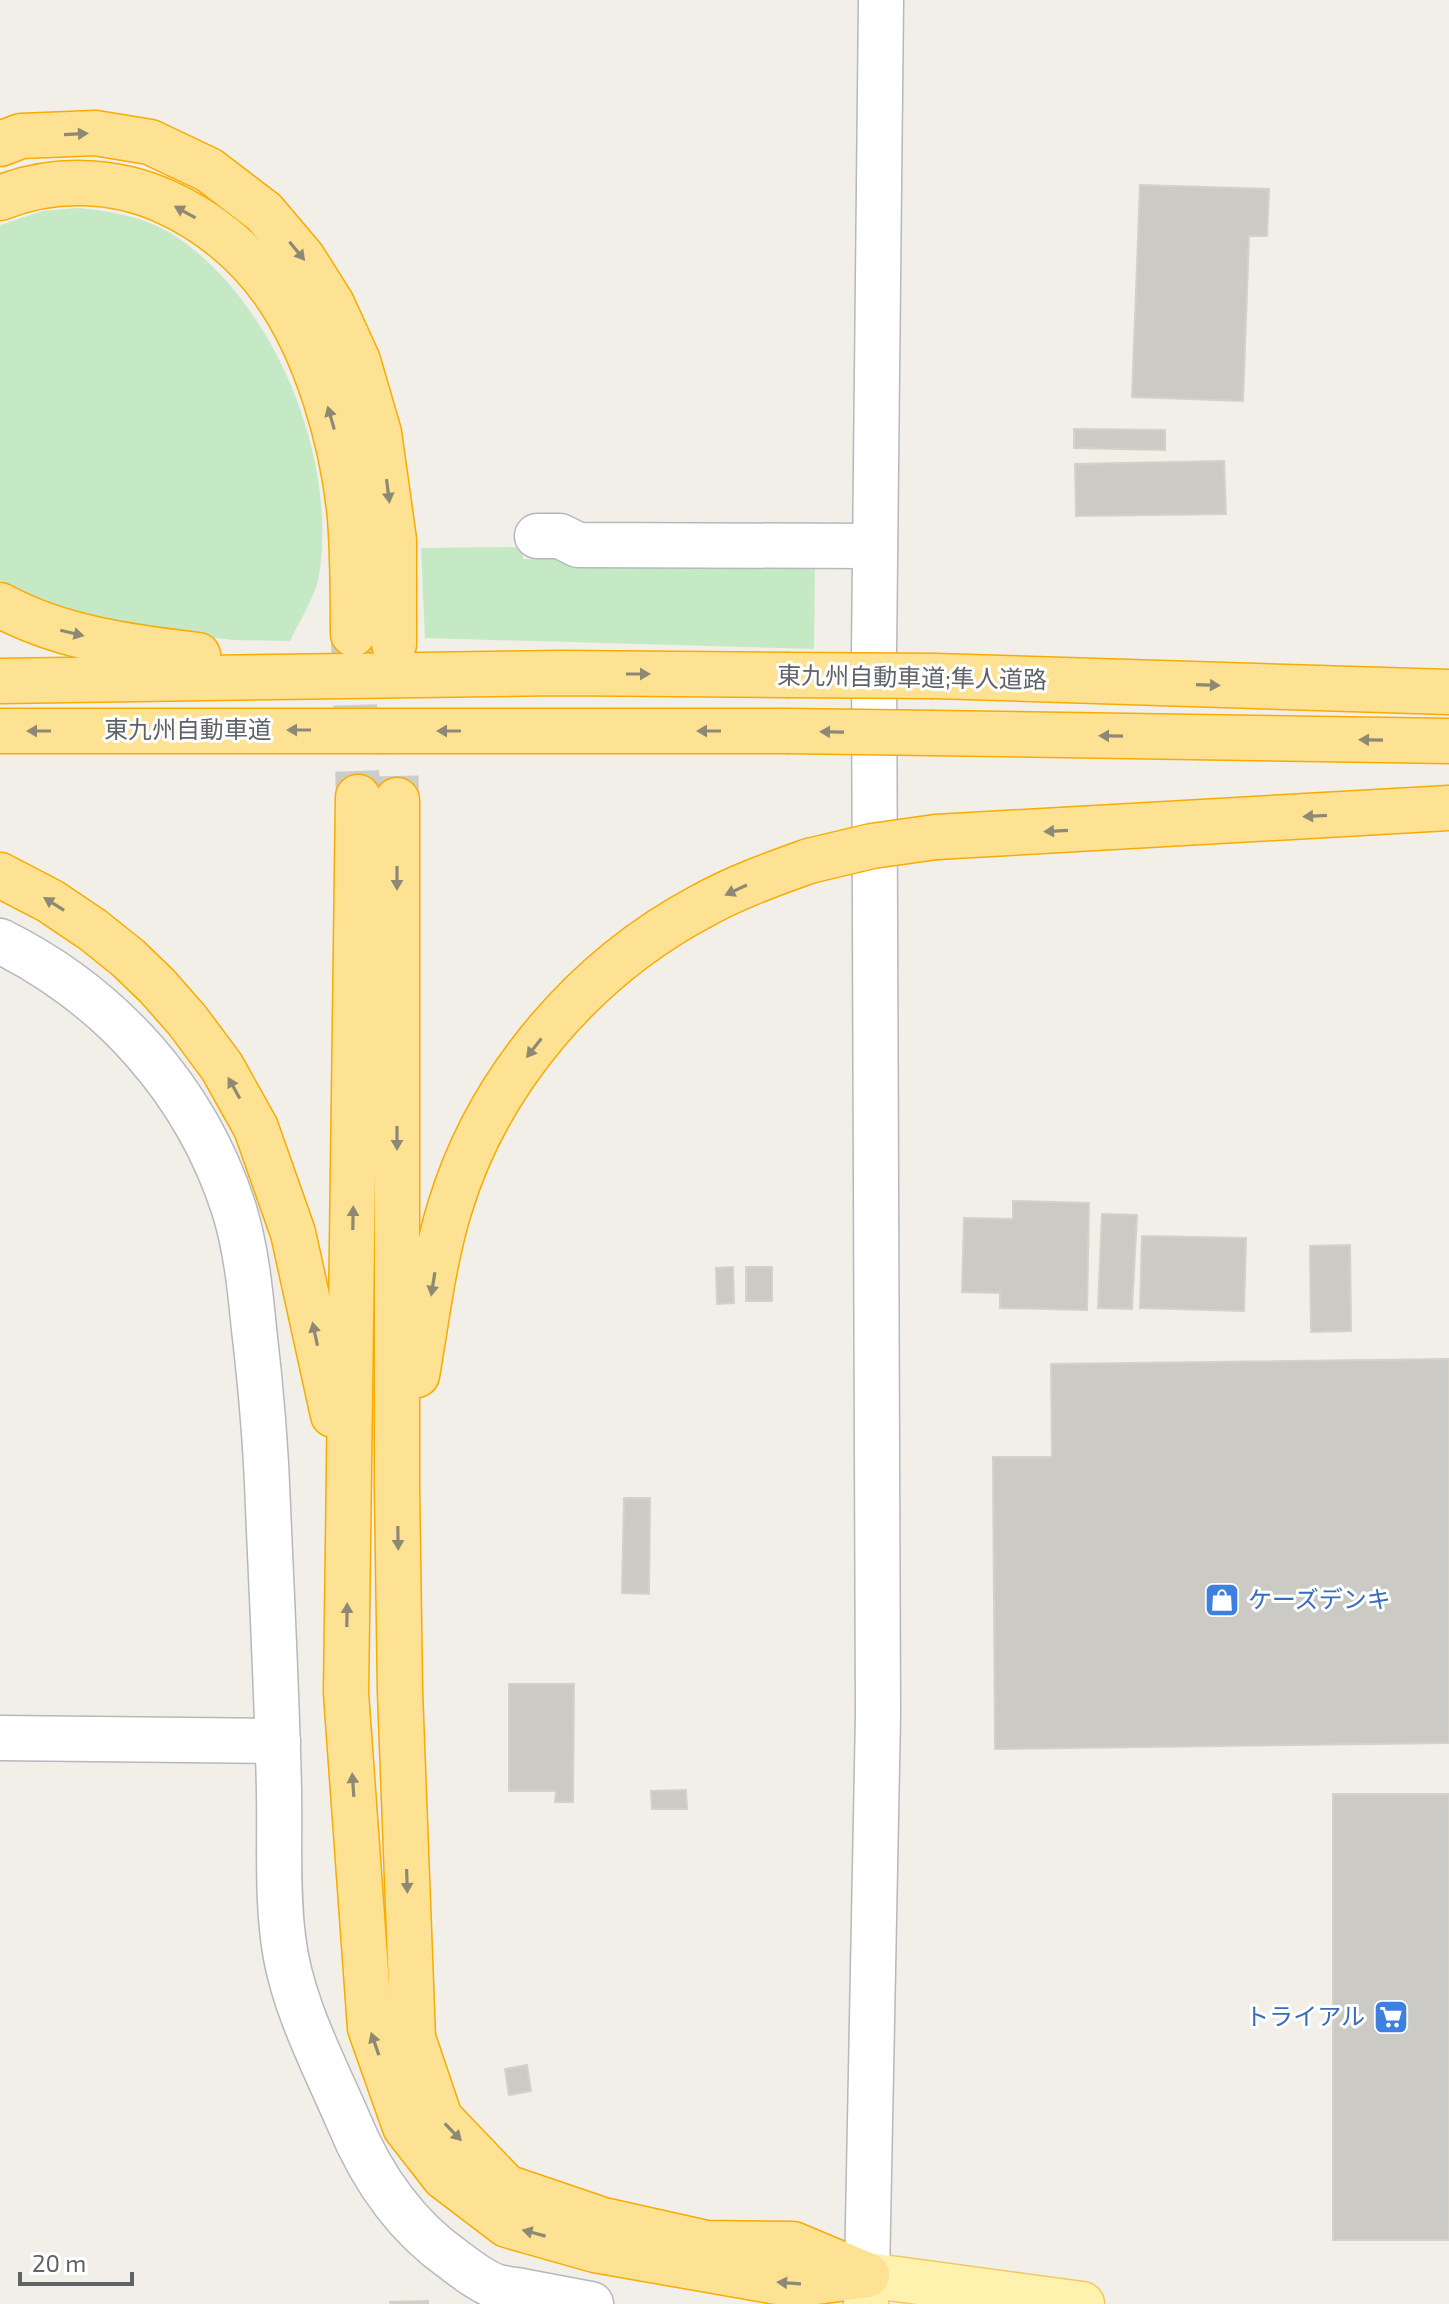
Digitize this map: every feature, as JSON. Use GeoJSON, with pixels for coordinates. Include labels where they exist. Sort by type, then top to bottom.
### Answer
{"type":"FeatureCollection","features":[{"type":"Feature","properties":{"kind":"highway"},"geometry":{"type":"LineString","coordinates":[[0,144],[21,136],[95,133],[150,142],[209,170],[264,212],[303,258],[332,304],[358,361],[379,433],[394,540],[374,651]]}},
{"type":"Feature","properties":{"kind":"highway"},"geometry":{"type":"LineString","coordinates":[[0,198],[50,185],[86,183],[122,187],[155,197],[209,226],[233,245],[264,279],[294,325],[311,362],[337,439],[374,651]]}},
{"type":"Feature","properties":{"kind":"highway"},"geometry":{"type":"LineString","coordinates":[[0,605],[19,616],[59,630],[134,648],[218,657],[560,673]]}},
{"type":"Feature","properties":{"kind":"highway"},"geometry":{"type":"LineString","coordinates":[[0,681],[374,651]]}},
{"type":"Feature","properties":{"kind":"highway","name":"東九州自動車道;隼人道路"},"geometry":{"type":"LineString","coordinates":[[374,651],[560,673],[934,676],[1449,692]]}},
{"type":"Feature","properties":{"kind":"highway","name":"東九州自動車道"},"geometry":{"type":"LineString","coordinates":[[0,731],[787,731],[1449,741]]}},
{"type":"Feature","properties":{"kind":"highway"},"geometry":{"type":"LineString","coordinates":[[378,798],[400,1691],[413,2038],[440,2118],[506,2187],[603,2220],[706,2243],[793,2244],[866,2290],[794,2285],[595,2250],[507,2225],[444,2177],[405,2127],[370,2028],[346,1693],[350,1492],[378,798]]}},
{"type":"Feature","properties":{"kind":"highway"},"geometry":{"type":"LineString","coordinates":[[397,1487],[436,1261],[450,1206],[471,1152],[505,1089],[529,1054],[566,1010],[607,970],[653,935],[702,906],[754,882],[809,861],[872,846],[936,837],[1449,808]]}},
{"type":"Feature","properties":{"kind":"highway"},"geometry":{"type":"LineString","coordinates":[[0,875],[50,901],[128,958],[187,1020],[222,1067],[256,1128],[293,1233],[350,1492]]}},
{"type":"Feature","properties":{"kind":"main road"},"geometry":{"type":"LineString","coordinates":[[866,2290],[1082,2304]]}},
{"type":"Feature","properties":{"kind":"street"},"geometry":{"type":"LineString","coordinates":[[866,2290],[878,1715],[874,876],[881,0]]}},
{"type":"Feature","properties":{"kind":"street"},"geometry":{"type":"LineString","coordinates":[[537,536],[560,536],[578,545],[875,546]]}},
{"type":"Feature","properties":{"kind":"street"},"geometry":{"type":"LineString","coordinates":[[0,941],[72,984],[114,1019],[160,1068],[204,1136],[234,1210],[250,1290],[265,1422],[283,1936],[287,1962],[303,2012],[359,2149],[394,2204],[416,2229],[467,2270],[495,2286],[591,2304]]}},
{"type":"Feature","properties":{"kind":"street"},"geometry":{"type":"LineString","coordinates":[[0,1738],[278,1741]]}},
{"type":"Feature","properties":{"kind":"green space"},"geometry":{"type":"Polygon","coordinates":[[[77,208],[140,220],[175,236],[210,264],[242,300],[269,341],[291,386],[308,433],[318,482],[322,530],[318,582],[290,641],[234,640],[178,634],[95,619],[44,603],[0,580],[0,225],[43,211],[77,208]]]}},
{"type":"Feature","properties":{"kind":"green space"},"geometry":{"type":"Polygon","coordinates":[[[522,547],[523,559],[792,559],[815,562],[814,649],[425,638],[421,548],[522,547]]]}},
{"type":"Feature","properties":{"kind":"building"},"geometry":{"type":"Polygon","coordinates":[[[1140,185],[1269,189],[1267,236],[1249,236],[1243,401],[1132,397],[1140,185]]]}},
{"type":"Feature","properties":{"kind":"building"},"geometry":{"type":"Polygon","coordinates":[[[1074,429],[1165,430],[1165,450],[1074,448],[1074,429]]]}},
{"type":"Feature","properties":{"kind":"building"},"geometry":{"type":"Polygon","coordinates":[[[1224,461],[1226,514],[1076,516],[1075,464],[1224,461]]]}},
{"type":"Feature","properties":{"kind":"building"},"geometry":{"type":"Polygon","coordinates":[[[1013,1201],[1089,1203],[1087,1310],[1000,1308],[1000,1293],[962,1292],[964,1218],[1013,1219],[1013,1201]]]}},
{"type":"Feature","properties":{"kind":"building"},"geometry":{"type":"Polygon","coordinates":[[[1102,1214],[1137,1215],[1132,1309],[1098,1308],[1102,1214]]]}},
{"type":"Feature","properties":{"kind":"building"},"geometry":{"type":"Polygon","coordinates":[[[1142,1236],[1246,1238],[1244,1311],[1140,1308],[1142,1236]]]}},
{"type":"Feature","properties":{"kind":"building"},"geometry":{"type":"Polygon","coordinates":[[[1350,1245],[1351,1331],[1311,1332],[1310,1246],[1350,1245]]]}},
{"type":"Feature","properties":{"kind":"building"},"geometry":{"type":"Polygon","coordinates":[[[733,1267],[734,1303],[717,1304],[716,1268],[733,1267]]]}},
{"type":"Feature","properties":{"kind":"building"},"geometry":{"type":"Polygon","coordinates":[[[746,1267],[772,1267],[772,1301],[746,1301],[746,1267]]]}},
{"type":"Feature","properties":{"kind":"building","name":"ケーズデンキ"},"geometry":{"type":"Polygon","coordinates":[[[1449,1359],[1449,1743],[995,1749],[993,1457],[1052,1457],[1051,1364],[1449,1359]]]}},
{"type":"Feature","properties":{"kind":"building"},"geometry":{"type":"Polygon","coordinates":[[[624,1498],[650,1498],[649,1594],[622,1593],[624,1498]]]}},
{"type":"Feature","properties":{"kind":"building"},"geometry":{"type":"Polygon","coordinates":[[[509,1684],[574,1684],[573,1802],[555,1802],[556,1791],[509,1791],[509,1684]]]}},
{"type":"Feature","properties":{"kind":"building"},"geometry":{"type":"Polygon","coordinates":[[[686,1790],[687,1809],[652,1809],[651,1791],[686,1790]]]}},
{"type":"Feature","properties":{"kind":"building","name":"トライアル"},"geometry":{"type":"Polygon","coordinates":[[[1333,1794],[1449,1794],[1449,2240],[1333,2240],[1333,1794]]]}},
{"type":"Feature","properties":{"kind":"building"},"geometry":{"type":"Polygon","coordinates":[[[527,2065],[531,2091],[509,2095],[505,2069],[527,2065]]]}},
{"type":"Feature","properties":{"kind":"building"},"geometry":{"type":"Polygon","coordinates":[[[428,2301],[428,2304],[390,2304],[390,2302],[428,2301]]]}},
{"type":"Feature","properties":{"kind":"tunnel"},"geometry":{"type":"LineString","coordinates":[[353,639],[358,797]]}},
{"type":"Feature","properties":{"kind":"tunnel"},"geometry":{"type":"LineString","coordinates":[[394,644],[397,800]]}},
{"type":"Feature","properties":{"kind":"place","name":"ケーズデンキ"},"geometry":{"type":"Point","coordinates":[1222,1600]}},
{"type":"Feature","properties":{"kind":"place","name":"トライアル"},"geometry":{"type":"Point","coordinates":[1391,2017]}}]}
